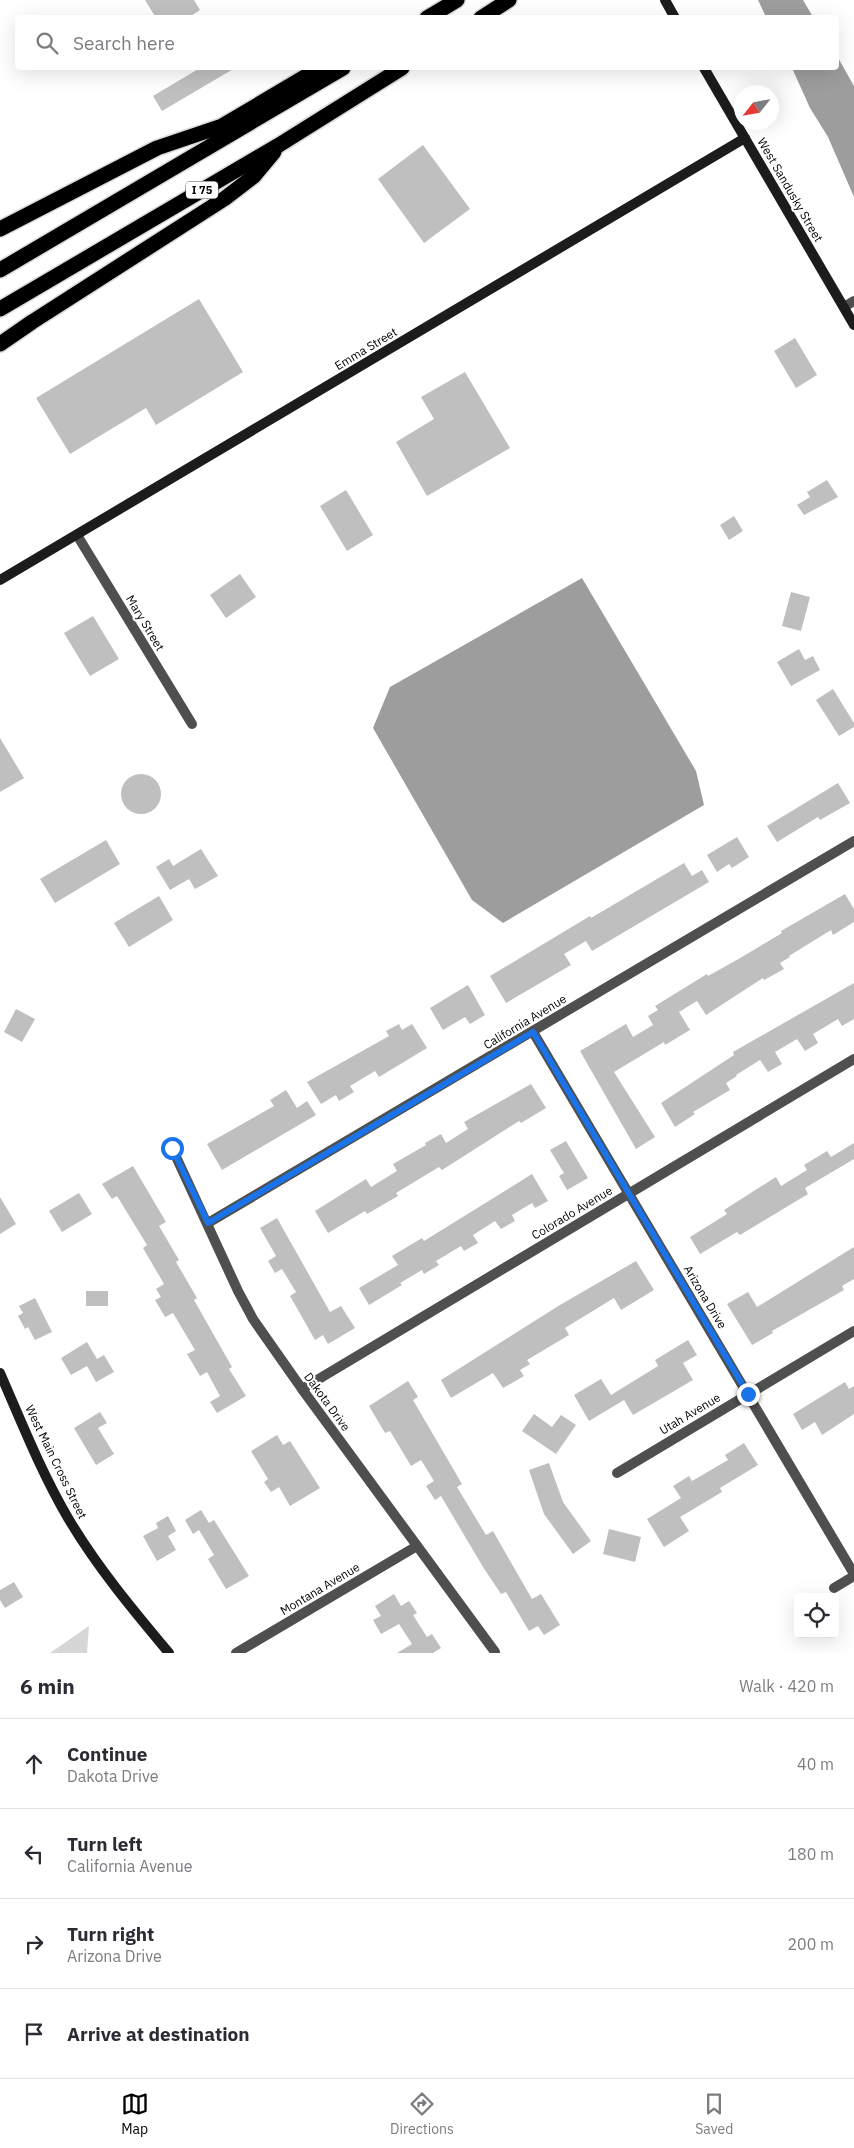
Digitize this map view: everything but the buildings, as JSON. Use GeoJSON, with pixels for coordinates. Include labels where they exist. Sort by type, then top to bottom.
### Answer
{"type":"FeatureCollection","features":[{"type":"Feature","properties":{"kind":"highway"},"geometry":{"type":"LineString","coordinates":[[432,15],[457,0]]}},
{"type":"Feature","properties":{"kind":"highway"},"geometry":{"type":"LineString","coordinates":[[486,15],[509,0]]}},
{"type":"Feature","properties":{"kind":"highway"},"geometry":{"type":"LineString","coordinates":[[0,229],[156,148],[222,126],[317,70]]}},
{"type":"Feature","properties":{"kind":"highway","name":"I 75"},"geometry":{"type":"LineString","coordinates":[[0,270],[340,70]]}},
{"type":"Feature","properties":{"kind":"highway","name":"I 75"},"geometry":{"type":"LineString","coordinates":[[0,309],[279,145],[399,70]]}},
{"type":"Feature","properties":{"kind":"highway"},"geometry":{"type":"LineString","coordinates":[[0,344],[224,199],[254,176],[279,145]]}},
{"type":"Feature","properties":{"kind":"street"},"geometry":{"type":"LineString","coordinates":[[665,0],[674,15]]}},
{"type":"Feature","properties":{"kind":"street","name":"West Sandusky Street"},"geometry":{"type":"LineString","coordinates":[[705,70],[854,325]]}},
{"type":"Feature","properties":{"kind":"street","name":"Emma Street"},"geometry":{"type":"LineString","coordinates":[[0,580],[745,138]]}},
{"type":"Feature","properties":{"kind":"street"},"geometry":{"type":"LineString","coordinates":[[844,308],[854,301]]}},
{"type":"Feature","properties":{"kind":"street","name":"Mary Street"},"geometry":{"type":"LineString","coordinates":[[77,535],[192,724]]}},
{"type":"Feature","properties":{"kind":"street","name":"California Avenue"},"geometry":{"type":"LineString","coordinates":[[208,1223],[854,841]]}},
{"type":"Feature","properties":{"kind":"street","name":"Arizona Drive"},"geometry":{"type":"LineString","coordinates":[[533,1032],[854,1575]]}},
{"type":"Feature","properties":{"kind":"street","name":"Colorado Avenue"},"geometry":{"type":"LineString","coordinates":[[302,1389],[854,1059]]}},
{"type":"Feature","properties":{"kind":"street","name":"Dakota Drive"},"geometry":{"type":"LineString","coordinates":[[172,1148],[238,1292],[253,1319],[302,1389],[495,1652]]}},
{"type":"Feature","properties":{"kind":"street","name":"Utah Avenue"},"geometry":{"type":"LineString","coordinates":[[617,1473],[854,1331]]}},
{"type":"Feature","properties":{"kind":"street","name":"West Main Cross Street"},"geometry":{"type":"LineString","coordinates":[[0,1373],[53,1489],[68,1517],[103,1570],[169,1653]]}},
{"type":"Feature","properties":{"kind":"street","name":"Montana Avenue"},"geometry":{"type":"LineString","coordinates":[[236,1653],[417,1546]]}},
{"type":"Feature","properties":{"kind":"street"},"geometry":{"type":"LineString","coordinates":[[834,1588],[854,1575]]}},
{"type":"Feature","properties":{"kind":"shaded area"},"geometry":{"type":"Polygon","coordinates":[[[758,0],[803,0],[812,15],[765,15],[758,0]]]}},
{"type":"Feature","properties":{"kind":"shaded area"},"geometry":{"type":"Polygon","coordinates":[[[839,60],[854,86],[854,197],[828,137],[810,108],[793,70],[839,70],[839,60]]]}},
{"type":"Feature","properties":{"kind":"shaded area"},"geometry":{"type":"Polygon","coordinates":[[[582,578],[696,771],[704,805],[503,923],[472,900],[373,728],[390,687],[582,578]]]}},
{"type":"Feature","properties":{"kind":"shaded area"},"geometry":{"type":"Polygon","coordinates":[[[89,1626],[87,1653],[50,1653],[89,1626]]]}},
{"type":"Feature","properties":{"kind":"route"},"geometry":{"type":"LineString","coordinates":[[172,1148],[208,1223],[533,1032],[748,1394]]}}]}
